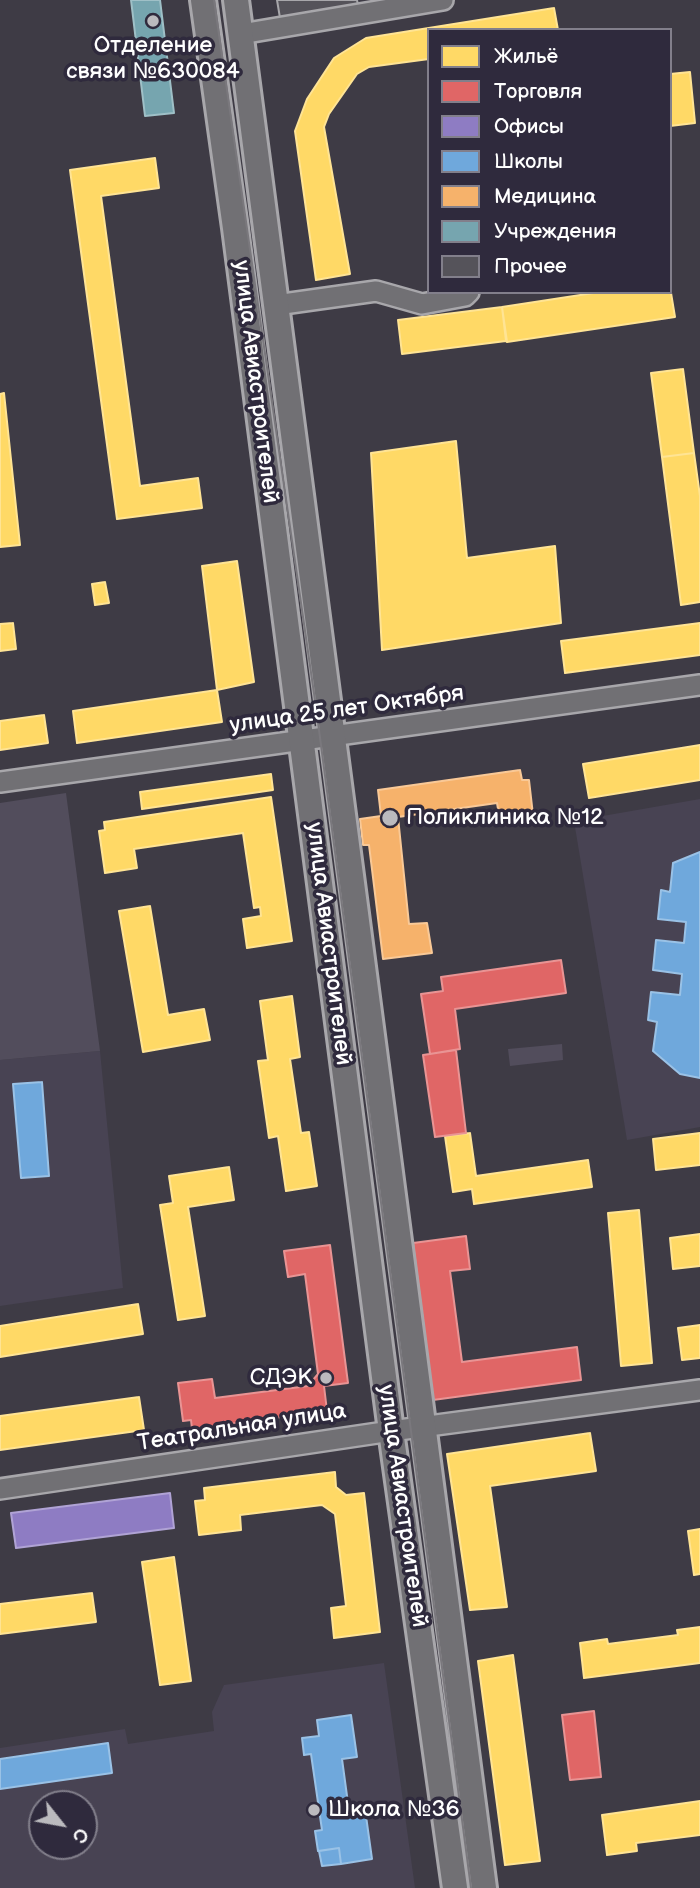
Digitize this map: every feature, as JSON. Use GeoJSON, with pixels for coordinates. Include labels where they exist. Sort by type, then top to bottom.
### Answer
{"type":"FeatureCollection","features":[{"type":"Feature","properties":{"kind":"main road","name":"улица Авиастроителей"},"geometry":{"type":"LineString","coordinates":[[203,0],[391,1431],[455,1888]]}},
{"type":"Feature","properties":{"kind":"main road","name":"улица Авиастроителей"},"geometry":{"type":"LineString","coordinates":[[236,0],[484,1888]]}},
{"type":"Feature","properties":{"kind":"street"},"geometry":{"type":"LineString","coordinates":[[241,34],[443,0]]}},
{"type":"Feature","properties":{"kind":"street"},"geometry":{"type":"LineString","coordinates":[[276,305],[376,291],[422,304],[468,294]]}},
{"type":"Feature","properties":{"kind":"street","name":"улица 25 лет Октября"},"geometry":{"type":"LineString","coordinates":[[0,782],[700,685]]}},
{"type":"Feature","properties":{"kind":"street","name":"Театральная улица"},"geometry":{"type":"LineString","coordinates":[[0,1489],[391,1431],[700,1390]]}},
{"type":"Feature","properties":{"kind":"shaded area"},"geometry":{"type":"Polygon","coordinates":[[[66,793],[100,1051],[0,1060],[0,803],[66,793]]]}},
{"type":"Feature","properties":{"kind":"shaded area"},"geometry":{"type":"Polygon","coordinates":[[[700,799],[700,1127],[627,1140],[574,821],[700,799]]]}},
{"type":"Feature","properties":{"kind":"shaded area"},"geometry":{"type":"Polygon","coordinates":[[[562,1044],[563,1060],[510,1066],[508,1049],[562,1044]]]}},
{"type":"Feature","properties":{"kind":"shaded area"},"geometry":{"type":"Polygon","coordinates":[[[100,1051],[123,1288],[0,1306],[0,1060],[100,1051]]]}},
{"type":"Feature","properties":{"kind":"shaded area"},"geometry":{"type":"Polygon","coordinates":[[[384,1663],[415,1888],[0,1888],[0,1748],[125,1729],[128,1744],[214,1731],[212,1712],[224,1685],[384,1663]]]}},
{"type":"Feature","properties":{"kind":"building: Жильё"},"geometry":{"type":"Polygon","coordinates":[[[554,8],[558,28],[429,28],[554,8]]]}},
{"type":"Feature","properties":{"kind":"building: Жильё"},"geometry":{"type":"Polygon","coordinates":[[[427,28],[427,59],[369,67],[357,74],[329,114],[324,127],[350,274],[316,280],[295,131],[307,99],[334,58],[366,38],[427,28]]]}},
{"type":"Feature","properties":{"kind":"building: Жильё"},"geometry":{"type":"Polygon","coordinates":[[[690,72],[695,123],[672,126],[672,74],[690,72]]]}},
{"type":"Feature","properties":{"kind":"building: Жильё"},"geometry":{"type":"Polygon","coordinates":[[[155,158],[159,188],[101,196],[140,486],[198,478],[202,508],[117,519],[70,170],[155,158]]]}},
{"type":"Feature","properties":{"kind":"building: Жильё"},"geometry":{"type":"Polygon","coordinates":[[[587,294],[671,294],[675,317],[507,342],[502,307],[587,294]]]}},
{"type":"Feature","properties":{"kind":"building: Жильё"},"geometry":{"type":"Polygon","coordinates":[[[502,307],[506,341],[402,354],[398,320],[502,307]]]}},
{"type":"Feature","properties":{"kind":"building: Жильё"},"geometry":{"type":"Polygon","coordinates":[[[683,369],[694,453],[662,457],[651,373],[683,369]]]}},
{"type":"Feature","properties":{"kind":"building: Жильё"},"geometry":{"type":"Polygon","coordinates":[[[4,393],[20,545],[0,547],[0,394],[4,393]]]}},
{"type":"Feature","properties":{"kind":"building: Жильё"},"geometry":{"type":"Polygon","coordinates":[[[456,441],[467,558],[555,546],[561,623],[382,650],[371,453],[456,441]]]}},
{"type":"Feature","properties":{"kind":"building: Жильё"},"geometry":{"type":"Polygon","coordinates":[[[694,453],[700,496],[700,602],[681,605],[662,457],[694,453]]]}},
{"type":"Feature","properties":{"kind":"building: Жильё"},"geometry":{"type":"Polygon","coordinates":[[[237,561],[254,682],[217,690],[202,566],[237,561]]]}},
{"type":"Feature","properties":{"kind":"building: Жильё"},"geometry":{"type":"Polygon","coordinates":[[[105,582],[109,603],[95,605],[92,584],[105,582]]]}},
{"type":"Feature","properties":{"kind":"building: Жильё"},"geometry":{"type":"Polygon","coordinates":[[[13,623],[16,649],[0,651],[0,624],[13,623]]]}},
{"type":"Feature","properties":{"kind":"building: Жильё"},"geometry":{"type":"Polygon","coordinates":[[[700,623],[700,655],[565,673],[561,641],[700,623]]]}},
{"type":"Feature","properties":{"kind":"building: Жильё"},"geometry":{"type":"Polygon","coordinates":[[[217,690],[222,722],[77,743],[73,711],[217,690]]]}},
{"type":"Feature","properties":{"kind":"building: Жильё"},"geometry":{"type":"Polygon","coordinates":[[[44,715],[48,743],[0,750],[0,721],[44,715]]]}},
{"type":"Feature","properties":{"kind":"building: Жильё"},"geometry":{"type":"Polygon","coordinates":[[[700,745],[700,780],[589,798],[583,764],[700,745]]]}},
{"type":"Feature","properties":{"kind":"building: Жильё"},"geometry":{"type":"Polygon","coordinates":[[[271,774],[273,790],[142,809],[140,792],[271,774]]]}},
{"type":"Feature","properties":{"kind":"building: Жильё"},"geometry":{"type":"Polygon","coordinates":[[[271,797],[292,941],[247,948],[243,919],[261,916],[260,907],[254,908],[243,833],[134,849],[137,868],[105,873],[99,831],[105,830],[104,822],[271,797]]]}},
{"type":"Feature","properties":{"kind":"building: Жильё"},"geometry":{"type":"Polygon","coordinates":[[[150,906],[168,1015],[204,1009],[210,1040],[143,1052],[119,911],[150,906]]]}},
{"type":"Feature","properties":{"kind":"building: Жильё"},"geometry":{"type":"Polygon","coordinates":[[[292,996],[300,1057],[290,1059],[301,1133],[309,1132],[317,1186],[286,1191],[278,1136],[269,1138],[258,1061],[268,1060],[260,1001],[292,996]]]}},
{"type":"Feature","properties":{"kind":"building: Жильё"},"geometry":{"type":"Polygon","coordinates":[[[470,1133],[476,1176],[588,1160],[592,1187],[474,1204],[472,1189],[453,1192],[445,1136],[470,1133]]]}},
{"type":"Feature","properties":{"kind":"building: Жильё"},"geometry":{"type":"Polygon","coordinates":[[[700,1133],[700,1165],[656,1170],[653,1139],[700,1133]]]}},
{"type":"Feature","properties":{"kind":"building: Жильё"},"geometry":{"type":"Polygon","coordinates":[[[229,1167],[234,1200],[188,1207],[205,1316],[178,1320],[160,1205],[173,1203],[169,1176],[229,1167]]]}},
{"type":"Feature","properties":{"kind":"building: Жильё"},"geometry":{"type":"Polygon","coordinates":[[[639,1210],[652,1363],[621,1366],[608,1213],[639,1210]]]}},
{"type":"Feature","properties":{"kind":"building: Жильё"},"geometry":{"type":"Polygon","coordinates":[[[700,1234],[700,1266],[673,1269],[670,1238],[700,1234]]]}},
{"type":"Feature","properties":{"kind":"building: Жильё"},"geometry":{"type":"Polygon","coordinates":[[[138,1304],[143,1334],[0,1357],[0,1326],[138,1304]]]}},
{"type":"Feature","properties":{"kind":"building: Жильё"},"geometry":{"type":"Polygon","coordinates":[[[700,1325],[700,1358],[682,1360],[678,1328],[700,1325]]]}},
{"type":"Feature","properties":{"kind":"building: Жильё"},"geometry":{"type":"Polygon","coordinates":[[[139,1397],[144,1430],[0,1450],[0,1416],[139,1397]]]}},
{"type":"Feature","properties":{"kind":"building: Жильё"},"geometry":{"type":"Polygon","coordinates":[[[590,1433],[596,1471],[490,1486],[507,1607],[470,1610],[447,1454],[590,1433]]]}},
{"type":"Feature","properties":{"kind":"building: Жильё"},"geometry":{"type":"Polygon","coordinates":[[[335,1472],[336,1487],[346,1495],[364,1493],[380,1632],[334,1638],[331,1608],[346,1606],[335,1514],[322,1505],[240,1515],[241,1530],[199,1535],[195,1501],[205,1500],[204,1488],[335,1472]]]}},
{"type":"Feature","properties":{"kind":"building: Жильё"},"geometry":{"type":"Polygon","coordinates":[[[700,1529],[700,1574],[694,1575],[688,1531],[700,1529]]]}},
{"type":"Feature","properties":{"kind":"building: Жильё"},"geometry":{"type":"Polygon","coordinates":[[[174,1557],[191,1681],[160,1685],[142,1562],[174,1557]]]}},
{"type":"Feature","properties":{"kind":"building: Жильё"},"geometry":{"type":"Polygon","coordinates":[[[92,1593],[96,1622],[0,1634],[0,1604],[92,1593]]]}},
{"type":"Feature","properties":{"kind":"building: Жильё"},"geometry":{"type":"Polygon","coordinates":[[[700,1627],[700,1663],[584,1678],[580,1643],[607,1639],[608,1644],[678,1635],[677,1630],[700,1627]]]}},
{"type":"Feature","properties":{"kind":"building: Жильё"},"geometry":{"type":"Polygon","coordinates":[[[513,1655],[540,1861],[505,1865],[478,1661],[513,1655]]]}},
{"type":"Feature","properties":{"kind":"building: Жильё"},"geometry":{"type":"Polygon","coordinates":[[[700,1801],[700,1835],[636,1843],[637,1851],[607,1855],[602,1815],[700,1801]]]}},
{"type":"Feature","properties":{"kind":"building: Торговля"},"geometry":{"type":"Polygon","coordinates":[[[561,960],[566,993],[455,1009],[460,1049],[430,1054],[421,994],[443,991],[441,977],[561,960]]]}},
{"type":"Feature","properties":{"kind":"building: Торговля"},"geometry":{"type":"Polygon","coordinates":[[[456,1050],[466,1133],[435,1137],[423,1055],[456,1050]]]}},
{"type":"Feature","properties":{"kind":"building: Торговля"},"geometry":{"type":"Polygon","coordinates":[[[466,1236],[470,1269],[450,1271],[462,1362],[577,1347],[581,1380],[433,1400],[413,1243],[466,1236]]]}},
{"type":"Feature","properties":{"kind":"building: Торговля"},"geometry":{"type":"Polygon","coordinates":[[[330,1245],[348,1383],[324,1386],[327,1411],[192,1429],[191,1420],[183,1421],[178,1383],[212,1379],[215,1398],[308,1386],[318,1374],[305,1274],[288,1277],[284,1251],[330,1245]]]}},
{"type":"Feature","properties":{"kind":"building: Торговля"},"geometry":{"type":"Polygon","coordinates":[[[594,1711],[601,1777],[570,1780],[562,1715],[594,1711]]]}},
{"type":"Feature","properties":{"kind":"building: Офисы"},"geometry":{"type":"Polygon","coordinates":[[[170,1493],[174,1528],[16,1548],[11,1513],[170,1493]]]}},
{"type":"Feature","properties":{"kind":"building: Школы"},"geometry":{"type":"Polygon","coordinates":[[[700,852],[700,1078],[680,1074],[653,1051],[657,1022],[648,1020],[651,992],[680,995],[682,974],[653,970],[656,940],[684,943],[686,922],[658,919],[661,890],[670,892],[673,863],[700,852]]]}},
{"type":"Feature","properties":{"kind":"building: Школы"},"geometry":{"type":"Polygon","coordinates":[[[42,1082],[49,1176],[21,1178],[13,1084],[42,1082]]]}},
{"type":"Feature","properties":{"kind":"building: Школы","name":"Школа №36"},"geometry":{"type":"Polygon","coordinates":[[[351,1715],[357,1757],[342,1759],[350,1818],[366,1816],[372,1859],[341,1864],[339,1848],[318,1851],[315,1831],[322,1830],[311,1754],[304,1755],[302,1738],[319,1736],[317,1720],[351,1715]]]}},
{"type":"Feature","properties":{"kind":"building: Школы"},"geometry":{"type":"Polygon","coordinates":[[[108,1743],[112,1773],[0,1789],[0,1759],[108,1743]]]}},
{"type":"Feature","properties":{"kind":"building: Школы"},"geometry":{"type":"Polygon","coordinates":[[[339,1848],[341,1864],[322,1866],[319,1851],[339,1848]]]}},
{"type":"Feature","properties":{"kind":"building: Медицина"},"geometry":{"type":"Polygon","coordinates":[[[520,770],[522,780],[529,780],[533,815],[500,820],[497,803],[398,817],[409,924],[427,923],[432,953],[383,959],[369,845],[363,845],[360,819],[381,816],[378,790],[520,770]]]}},
{"type":"Feature","properties":{"kind":"building: Учреждения"},"geometry":{"type":"Polygon","coordinates":[[[131,0],[160,0],[174,113],[145,116],[131,0]]]}},
{"type":"Feature","properties":{"kind":"building: Прочее"},"geometry":{"type":"Polygon","coordinates":[[[277,0],[357,0],[358,5],[280,18],[277,0]]]}},
{"type":"Feature","properties":{"kind":"tram line"},"geometry":{"type":"LineString","coordinates":[[214,0],[316,707],[471,1888]]}},
{"type":"Feature","properties":{"kind":"place","name":"Отделение связи №630084"},"geometry":{"type":"Point","coordinates":[153,21]}},
{"type":"Feature","properties":{"kind":"place","name":"Поликлиника №12"},"geometry":{"type":"Point","coordinates":[390,818]}},
{"type":"Feature","properties":{"kind":"place","name":"СДЭК"},"geometry":{"type":"Point","coordinates":[326,1378]}},
{"type":"Feature","properties":{"kind":"place","name":"Школа №36"},"geometry":{"type":"Point","coordinates":[314,1810]}}]}
